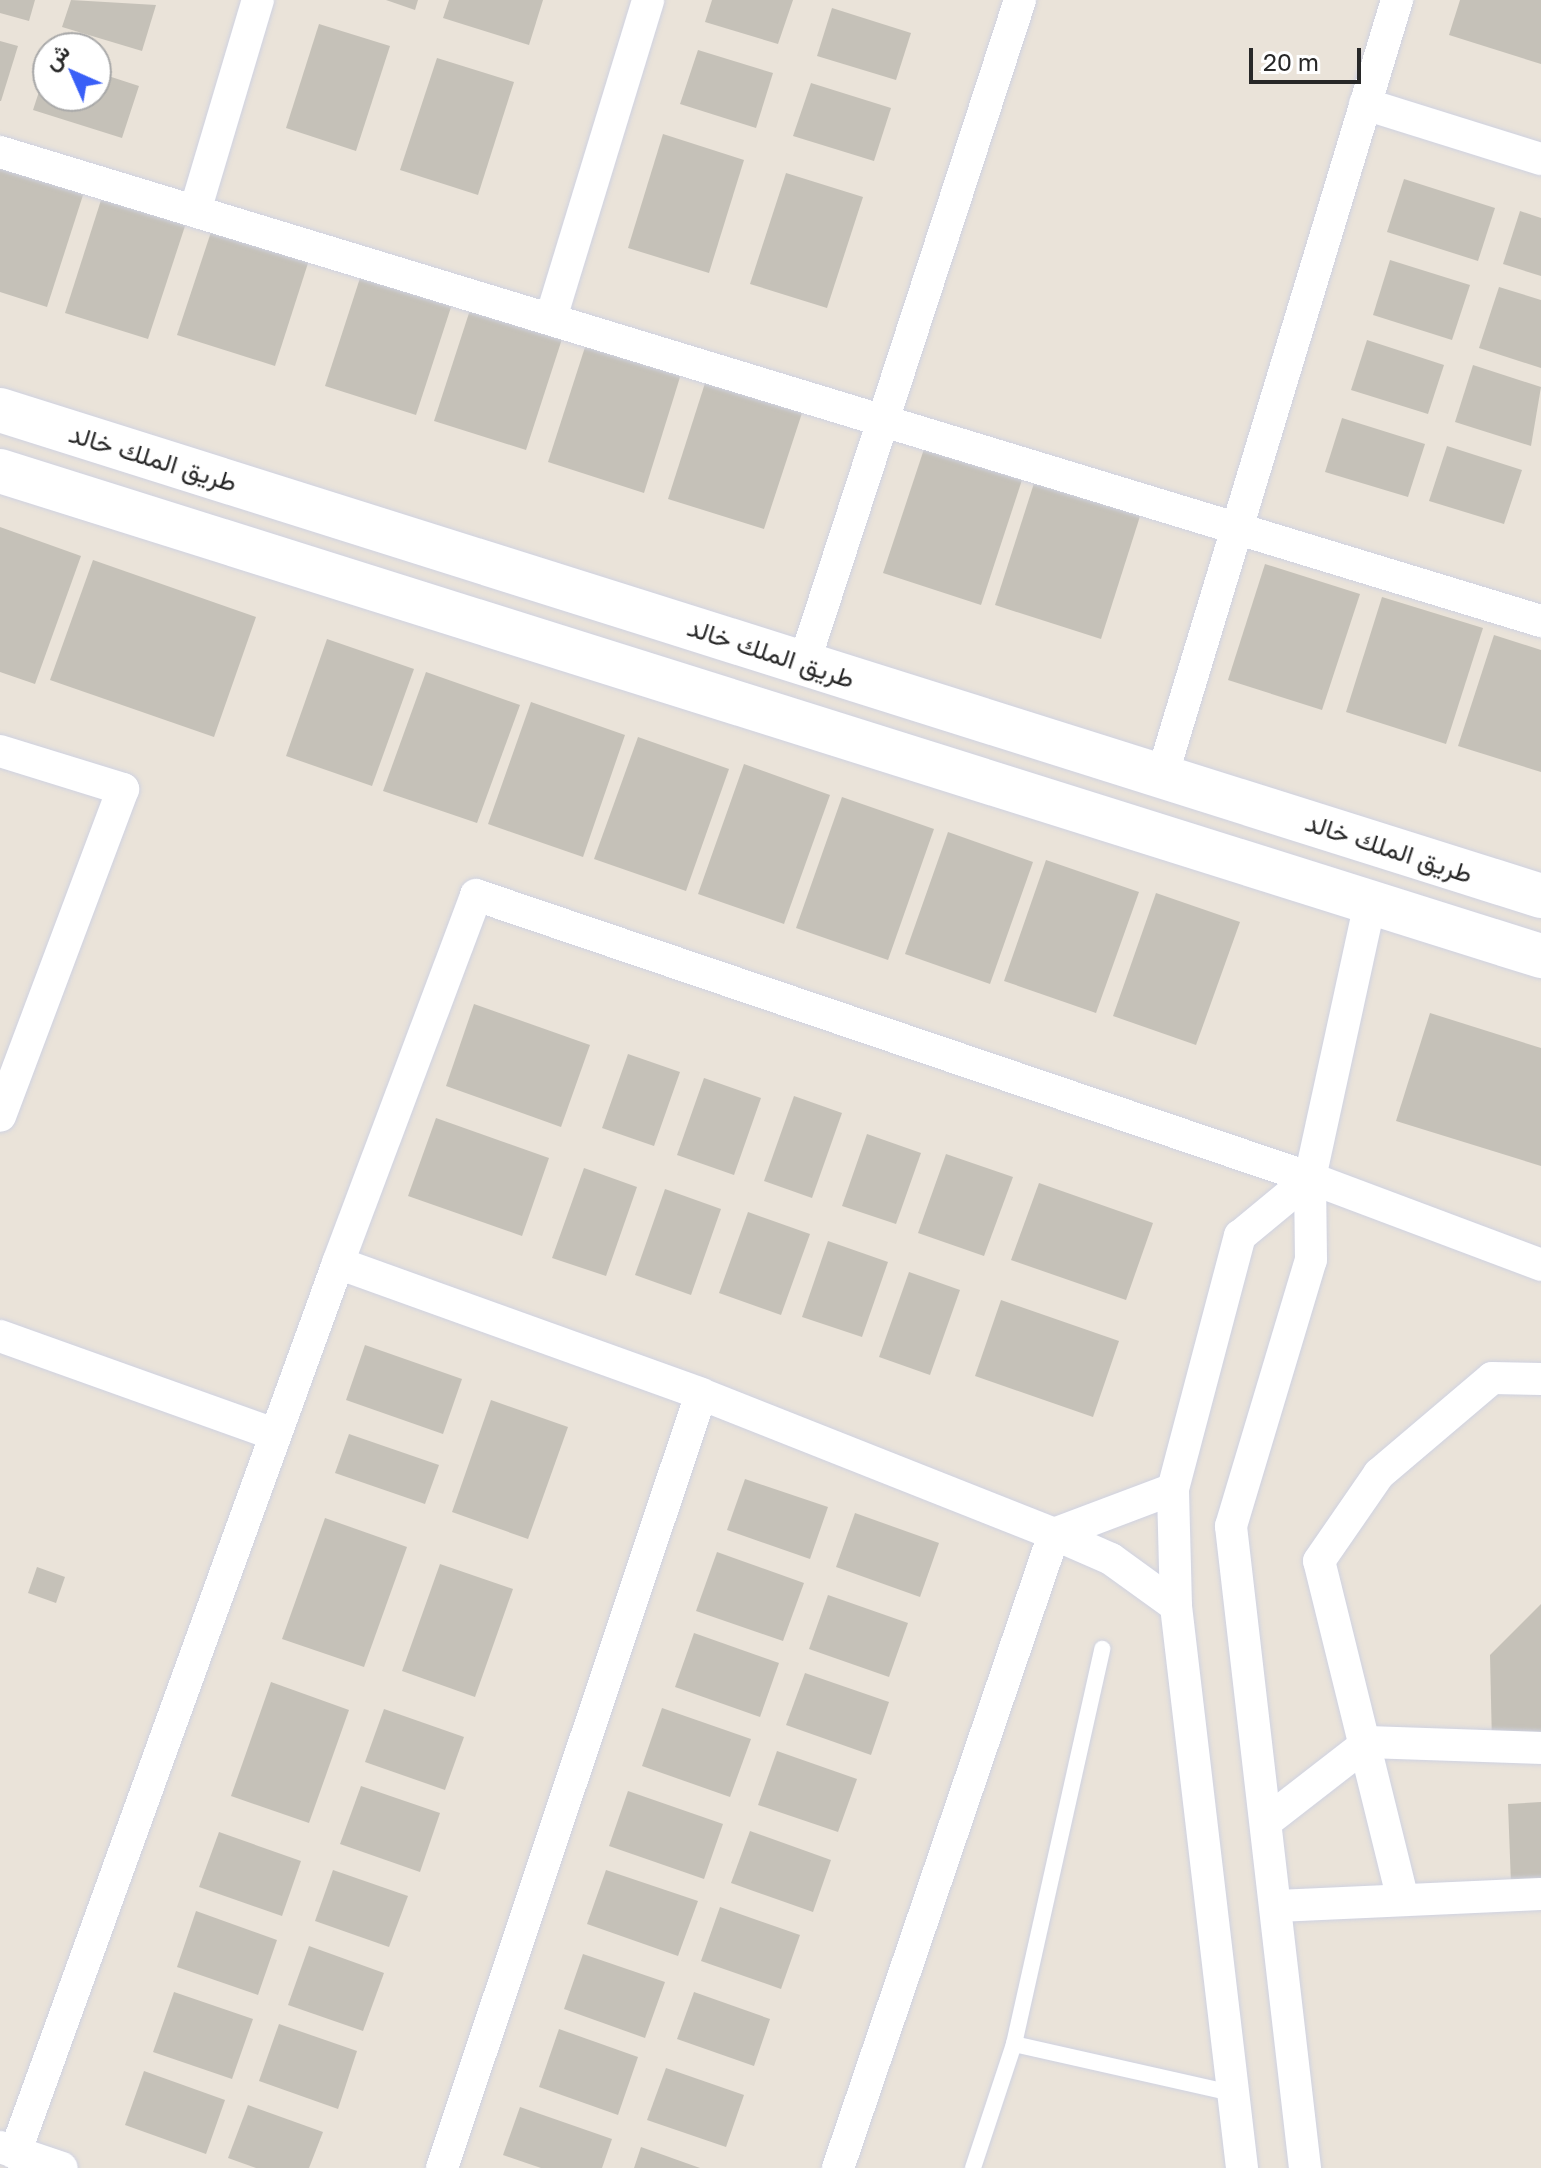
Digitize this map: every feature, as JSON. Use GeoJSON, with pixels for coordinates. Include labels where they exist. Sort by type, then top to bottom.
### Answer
{"type":"FeatureCollection","features":[{"type":"Feature","properties":{"kind":"main road","name":"طريق الملك خالد"},"geometry":{"type":"LineString","coordinates":[[0,410],[1541,896]]}},
{"type":"Feature","properties":{"kind":"main road"},"geometry":{"type":"LineString","coordinates":[[0,471],[1541,956]]}},
{"type":"Feature","properties":{"kind":"street"},"geometry":{"type":"LineString","coordinates":[[195,211],[258,0]]}},
{"type":"Feature","properties":{"kind":"street"},"geometry":{"type":"LineString","coordinates":[[551,318],[648,0]]}},
{"type":"Feature","properties":{"kind":"street"},"geometry":{"type":"LineString","coordinates":[[804,663],[1020,0]]}},
{"type":"Feature","properties":{"kind":"street"},"geometry":{"type":"LineString","coordinates":[[1162,776],[1397,0]]}},
{"type":"Feature","properties":{"kind":"street"},"geometry":{"type":"LineString","coordinates":[[1365,104],[1541,159]]}},
{"type":"Feature","properties":{"kind":"street"},"geometry":{"type":"LineString","coordinates":[[0,152],[884,417],[1541,621]]}},
{"type":"Feature","properties":{"kind":"street"},"geometry":{"type":"LineString","coordinates":[[0,751],[123,789],[0,1116]]}},
{"type":"Feature","properties":{"kind":"street"},"geometry":{"type":"LineString","coordinates":[[62,2168],[8,2150],[476,895],[1310,1178],[1541,1265]]}},
{"type":"Feature","properties":{"kind":"street"},"geometry":{"type":"LineString","coordinates":[[1305,2168],[1231,1526],[1311,1260],[1310,1178],[1370,902]]}},
{"type":"Feature","properties":{"kind":"street"},"geometry":{"type":"LineString","coordinates":[[1242,2168],[1176,1606],[1173,1489],[1240,1236],[1310,1178]]}},
{"type":"Feature","properties":{"kind":"street"},"geometry":{"type":"LineString","coordinates":[[338,1263],[701,1394],[1054,1534],[1111,1559],[1176,1606]]}},
{"type":"Feature","properties":{"kind":"street"},"geometry":{"type":"LineString","coordinates":[[0,1336],[273,1434]]}},
{"type":"Feature","properties":{"kind":"street"},"geometry":{"type":"LineString","coordinates":[[1403,1900],[1369,1742],[1319,1561],[1379,1474],[1492,1378],[1541,1379]]}},
{"type":"Feature","properties":{"kind":"street"},"geometry":{"type":"LineString","coordinates":[[442,2168],[701,1394]]}},
{"type":"Feature","properties":{"kind":"street"},"geometry":{"type":"LineString","coordinates":[[1054,1534],[1173,1489]]}},
{"type":"Feature","properties":{"kind":"street"},"geometry":{"type":"LineString","coordinates":[[838,2168],[1054,1534]]}},
{"type":"Feature","properties":{"kind":"street"},"geometry":{"type":"LineString","coordinates":[[1267,1821],[1369,1742],[1541,1748]]}},
{"type":"Feature","properties":{"kind":"street"},"geometry":{"type":"LineString","coordinates":[[1277,1906],[1541,1894]]}},
{"type":"Feature","properties":{"kind":"lane"},"geometry":{"type":"LineString","coordinates":[[973,2168],[1014,2044],[1102,1649]]}},
{"type":"Feature","properties":{"kind":"lane"},"geometry":{"type":"LineString","coordinates":[[1014,2044],[1232,2093]]}},
{"type":"Feature","properties":{"kind":"building"},"geometry":{"type":"Polygon","coordinates":[[[0,0],[35,0],[29,21],[0,13],[0,0]]]}},
{"type":"Feature","properties":{"kind":"building"},"geometry":{"type":"Polygon","coordinates":[[[71,0],[156,5],[142,51],[112,42],[112,32],[79,32],[62,27],[71,0]]]}},
{"type":"Feature","properties":{"kind":"building"},"geometry":{"type":"Polygon","coordinates":[[[386,0],[418,0],[415,10],[386,0]]]}},
{"type":"Feature","properties":{"kind":"building"},"geometry":{"type":"Polygon","coordinates":[[[449,0],[543,0],[529,45],[443,18],[449,0]]]}},
{"type":"Feature","properties":{"kind":"building"},"geometry":{"type":"Polygon","coordinates":[[[712,0],[793,0],[778,44],[705,22],[712,0]]]}},
{"type":"Feature","properties":{"kind":"building"},"geometry":{"type":"Polygon","coordinates":[[[1460,0],[1541,0],[1541,64],[1449,35],[1460,0]]]}},
{"type":"Feature","properties":{"kind":"building"},"geometry":{"type":"Polygon","coordinates":[[[832,8],[911,33],[896,80],[817,56],[832,8]]]}},
{"type":"Feature","properties":{"kind":"building"},"geometry":{"type":"Polygon","coordinates":[[[319,24],[390,46],[356,151],[286,128],[319,24]]]}},
{"type":"Feature","properties":{"kind":"building"},"geometry":{"type":"Polygon","coordinates":[[[0,41],[18,46],[1,101],[0,101],[0,41]]]}},
{"type":"Feature","properties":{"kind":"building"},"geometry":{"type":"Polygon","coordinates":[[[698,50],[773,73],[756,128],[680,104],[698,50]]]}},
{"type":"Feature","properties":{"kind":"building"},"geometry":{"type":"Polygon","coordinates":[[[437,58],[514,82],[478,195],[400,170],[437,58]]]}},
{"type":"Feature","properties":{"kind":"building"},"geometry":{"type":"Polygon","coordinates":[[[112,77],[139,86],[122,138],[39,112],[112,112],[112,77]]]}},
{"type":"Feature","properties":{"kind":"building"},"geometry":{"type":"Polygon","coordinates":[[[811,83],[891,108],[874,161],[793,136],[811,83]]]}},
{"type":"Feature","properties":{"kind":"building"},"geometry":{"type":"Polygon","coordinates":[[[663,134],[744,160],[709,273],[628,248],[663,134]]]}},
{"type":"Feature","properties":{"kind":"building"},"geometry":{"type":"Polygon","coordinates":[[[0,166],[84,192],[47,307],[0,292],[0,166]]]}},
{"type":"Feature","properties":{"kind":"building"},"geometry":{"type":"Polygon","coordinates":[[[786,173],[863,197],[827,308],[750,284],[786,173]]]}},
{"type":"Feature","properties":{"kind":"building"},"geometry":{"type":"Polygon","coordinates":[[[1404,179],[1495,208],[1478,261],[1387,232],[1404,179]]]}},
{"type":"Feature","properties":{"kind":"building"},"geometry":{"type":"Polygon","coordinates":[[[102,197],[186,223],[148,339],[65,313],[102,197]]]}},
{"type":"Feature","properties":{"kind":"building"},"geometry":{"type":"Polygon","coordinates":[[[1520,211],[1541,218],[1541,276],[1503,264],[1520,211]]]}},
{"type":"Feature","properties":{"kind":"building"},"geometry":{"type":"Polygon","coordinates":[[[212,229],[309,260],[275,366],[177,335],[212,229]]]}},
{"type":"Feature","properties":{"kind":"building"},"geometry":{"type":"Polygon","coordinates":[[[1390,260],[1470,285],[1452,340],[1373,315],[1390,260]]]}},
{"type":"Feature","properties":{"kind":"building"},"geometry":{"type":"Polygon","coordinates":[[[361,275],[452,304],[416,415],[325,386],[361,275]]]}},
{"type":"Feature","properties":{"kind":"building"},"geometry":{"type":"Polygon","coordinates":[[[1499,287],[1541,300],[1541,368],[1479,348],[1499,287]]]}},
{"type":"Feature","properties":{"kind":"building"},"geometry":{"type":"Polygon","coordinates":[[[470,310],[562,339],[526,450],[434,421],[470,310]]]}},
{"type":"Feature","properties":{"kind":"building"},"geometry":{"type":"Polygon","coordinates":[[[1367,340],[1444,365],[1428,414],[1351,390],[1367,340]]]}},
{"type":"Feature","properties":{"kind":"building"},"geometry":{"type":"Polygon","coordinates":[[[586,344],[681,374],[644,493],[548,462],[586,344]]]}},
{"type":"Feature","properties":{"kind":"building"},"geometry":{"type":"Polygon","coordinates":[[[1473,365],[1541,387],[1531,446],[1455,422],[1473,365]]]}},
{"type":"Feature","properties":{"kind":"building"},"geometry":{"type":"Polygon","coordinates":[[[706,380],[803,410],[764,529],[668,499],[706,380]]]}},
{"type":"Feature","properties":{"kind":"building"},"geometry":{"type":"Polygon","coordinates":[[[1342,418],[1425,444],[1408,497],[1325,472],[1342,418]]]}},
{"type":"Feature","properties":{"kind":"building"},"geometry":{"type":"Polygon","coordinates":[[[1447,446],[1522,470],[1504,524],[1429,501],[1447,446]]]}},
{"type":"Feature","properties":{"kind":"building"},"geometry":{"type":"Polygon","coordinates":[[[924,449],[1022,480],[981,605],[883,573],[924,449]]]}},
{"type":"Feature","properties":{"kind":"building"},"geometry":{"type":"Polygon","coordinates":[[[1036,477],[1142,510],[1101,639],[995,605],[1036,477]]]}},
{"type":"Feature","properties":{"kind":"building"},"geometry":{"type":"Polygon","coordinates":[[[0,527],[81,556],[35,684],[0,672],[0,527]]]}},
{"type":"Feature","properties":{"kind":"building"},"geometry":{"type":"Polygon","coordinates":[[[93,560],[256,617],[214,737],[50,680],[93,560]]]}},
{"type":"Feature","properties":{"kind":"building"},"geometry":{"type":"Polygon","coordinates":[[[1265,564],[1360,594],[1322,710],[1228,680],[1265,564]]]}},
{"type":"Feature","properties":{"kind":"building"},"geometry":{"type":"Polygon","coordinates":[[[1382,597],[1483,628],[1446,744],[1346,712],[1382,597]]]}},
{"type":"Feature","properties":{"kind":"building"},"geometry":{"type":"Polygon","coordinates":[[[1494,635],[1541,650],[1541,772],[1458,746],[1494,635]]]}},
{"type":"Feature","properties":{"kind":"building"},"geometry":{"type":"Polygon","coordinates":[[[327,639],[414,669],[372,786],[286,756],[327,639]]]}},
{"type":"Feature","properties":{"kind":"building"},"geometry":{"type":"Polygon","coordinates":[[[426,672],[520,705],[477,823],[383,791],[426,672]]]}},
{"type":"Feature","properties":{"kind":"building"},"geometry":{"type":"Polygon","coordinates":[[[531,702],[625,735],[583,857],[488,824],[531,702]]]}},
{"type":"Feature","properties":{"kind":"building"},"geometry":{"type":"Polygon","coordinates":[[[638,737],[729,769],[686,891],[594,859],[638,737]]]}},
{"type":"Feature","properties":{"kind":"building"},"geometry":{"type":"Polygon","coordinates":[[[744,764],[830,795],[784,924],[698,894],[744,764]]]}},
{"type":"Feature","properties":{"kind":"building"},"geometry":{"type":"Polygon","coordinates":[[[842,797],[934,829],[888,960],[796,928],[842,797]]]}},
{"type":"Feature","properties":{"kind":"building"},"geometry":{"type":"Polygon","coordinates":[[[948,832],[1033,862],[990,984],[905,954],[948,832]]]}},
{"type":"Feature","properties":{"kind":"building"},"geometry":{"type":"Polygon","coordinates":[[[1046,860],[1139,892],[1096,1013],[1004,981],[1046,860]]]}},
{"type":"Feature","properties":{"kind":"building"},"geometry":{"type":"Polygon","coordinates":[[[1156,893],[1240,922],[1196,1045],[1113,1016],[1156,893]]]}},
{"type":"Feature","properties":{"kind":"building"},"geometry":{"type":"Polygon","coordinates":[[[474,1004],[590,1045],[561,1127],[446,1086],[474,1004]]]}},
{"type":"Feature","properties":{"kind":"building"},"geometry":{"type":"Polygon","coordinates":[[[1430,1013],[1541,1048],[1541,1166],[1396,1121],[1430,1013]]]}},
{"type":"Feature","properties":{"kind":"building"},"geometry":{"type":"Polygon","coordinates":[[[628,1054],[680,1072],[654,1146],[602,1128],[628,1054]]]}},
{"type":"Feature","properties":{"kind":"building"},"geometry":{"type":"Polygon","coordinates":[[[704,1078],[761,1098],[734,1175],[677,1155],[704,1078]]]}},
{"type":"Feature","properties":{"kind":"building"},"geometry":{"type":"Polygon","coordinates":[[[794,1096],[842,1113],[812,1198],[764,1181],[794,1096]]]}},
{"type":"Feature","properties":{"kind":"building"},"geometry":{"type":"Polygon","coordinates":[[[436,1118],[549,1158],[522,1236],[408,1196],[436,1118]]]}},
{"type":"Feature","properties":{"kind":"building"},"geometry":{"type":"Polygon","coordinates":[[[867,1134],[921,1153],[896,1224],[842,1206],[867,1134]]]}},
{"type":"Feature","properties":{"kind":"building"},"geometry":{"type":"Polygon","coordinates":[[[946,1154],[1013,1177],[984,1256],[918,1233],[946,1154]]]}},
{"type":"Feature","properties":{"kind":"building"},"geometry":{"type":"Polygon","coordinates":[[[584,1168],[637,1187],[606,1276],[552,1258],[584,1168]]]}},
{"type":"Feature","properties":{"kind":"building"},"geometry":{"type":"Polygon","coordinates":[[[1039,1183],[1153,1223],[1126,1300],[1011,1260],[1039,1183]]]}},
{"type":"Feature","properties":{"kind":"building"},"geometry":{"type":"Polygon","coordinates":[[[665,1189],[721,1209],[691,1295],[635,1275],[665,1189]]]}},
{"type":"Feature","properties":{"kind":"building"},"geometry":{"type":"Polygon","coordinates":[[[748,1212],[810,1234],[781,1315],[719,1293],[748,1212]]]}},
{"type":"Feature","properties":{"kind":"building"},"geometry":{"type":"Polygon","coordinates":[[[828,1241],[888,1262],[862,1337],[802,1317],[828,1241]]]}},
{"type":"Feature","properties":{"kind":"building"},"geometry":{"type":"Polygon","coordinates":[[[909,1272],[960,1290],[930,1375],[879,1357],[909,1272]]]}},
{"type":"Feature","properties":{"kind":"building"},"geometry":{"type":"Polygon","coordinates":[[[1001,1300],[1119,1341],[1093,1417],[975,1376],[1001,1300]]]}},
{"type":"Feature","properties":{"kind":"building"},"geometry":{"type":"Polygon","coordinates":[[[365,1345],[462,1379],[443,1434],[346,1400],[365,1345]]]}},
{"type":"Feature","properties":{"kind":"building"},"geometry":{"type":"Polygon","coordinates":[[[491,1400],[568,1427],[528,1539],[452,1512],[491,1400]]]}},
{"type":"Feature","properties":{"kind":"building"},"geometry":{"type":"Polygon","coordinates":[[[349,1434],[439,1465],[425,1504],[335,1473],[349,1434]]]}},
{"type":"Feature","properties":{"kind":"building"},"geometry":{"type":"Polygon","coordinates":[[[745,1479],[828,1507],[810,1559],[727,1530],[745,1479]]]}},
{"type":"Feature","properties":{"kind":"building"},"geometry":{"type":"Polygon","coordinates":[[[855,1513],[939,1543],[920,1597],[836,1567],[855,1513]]]}},
{"type":"Feature","properties":{"kind":"building"},"geometry":{"type":"Polygon","coordinates":[[[325,1518],[407,1547],[364,1667],[282,1639],[325,1518]]]}},
{"type":"Feature","properties":{"kind":"building"},"geometry":{"type":"Polygon","coordinates":[[[717,1552],[804,1583],[783,1641],[696,1611],[717,1552]]]}},
{"type":"Feature","properties":{"kind":"building"},"geometry":{"type":"Polygon","coordinates":[[[440,1564],[513,1589],[475,1697],[402,1671],[440,1564]]]}},
{"type":"Feature","properties":{"kind":"building"},"geometry":{"type":"Polygon","coordinates":[[[37,1567],[65,1577],[56,1603],[28,1593],[37,1567]]]}},
{"type":"Feature","properties":{"kind":"building"},"geometry":{"type":"Polygon","coordinates":[[[828,1595],[908,1623],[889,1677],[809,1649],[828,1595]]]}},
{"type":"Feature","properties":{"kind":"building"},"geometry":{"type":"Polygon","coordinates":[[[1541,1604],[1541,1743],[1492,1744],[1490,1655],[1541,1604]]]}},
{"type":"Feature","properties":{"kind":"building"},"geometry":{"type":"Polygon","coordinates":[[[694,1633],[779,1663],[760,1717],[675,1687],[694,1633]]]}},
{"type":"Feature","properties":{"kind":"building"},"geometry":{"type":"Polygon","coordinates":[[[805,1673],[889,1702],[871,1755],[786,1725],[805,1673]]]}},
{"type":"Feature","properties":{"kind":"building"},"geometry":{"type":"Polygon","coordinates":[[[271,1682],[349,1710],[309,1823],[231,1796],[271,1682]]]}},
{"type":"Feature","properties":{"kind":"building"},"geometry":{"type":"Polygon","coordinates":[[[662,1708],[751,1739],[730,1797],[642,1766],[662,1708]]]}},
{"type":"Feature","properties":{"kind":"building"},"geometry":{"type":"Polygon","coordinates":[[[384,1709],[464,1737],[445,1790],[365,1762],[384,1709]]]}},
{"type":"Feature","properties":{"kind":"building"},"geometry":{"type":"Polygon","coordinates":[[[777,1751],[857,1779],[838,1832],[758,1805],[777,1751]]]}},
{"type":"Feature","properties":{"kind":"building"},"geometry":{"type":"Polygon","coordinates":[[[361,1786],[440,1813],[420,1872],[340,1844],[361,1786]]]}},
{"type":"Feature","properties":{"kind":"building"},"geometry":{"type":"Polygon","coordinates":[[[628,1791],[723,1824],[704,1879],[609,1846],[628,1791]]]}},
{"type":"Feature","properties":{"kind":"building"},"geometry":{"type":"Polygon","coordinates":[[[1541,1802],[1541,1882],[1511,1884],[1508,1804],[1541,1802]]]}},
{"type":"Feature","properties":{"kind":"building"},"geometry":{"type":"Polygon","coordinates":[[[750,1831],[831,1860],[813,1912],[731,1883],[750,1831]]]}},
{"type":"Feature","properties":{"kind":"building"},"geometry":{"type":"Polygon","coordinates":[[[219,1832],[301,1861],[282,1916],[199,1887],[219,1832]]]}},
{"type":"Feature","properties":{"kind":"building"},"geometry":{"type":"Polygon","coordinates":[[[333,1870],[408,1896],[389,1947],[315,1921],[333,1870]]]}},
{"type":"Feature","properties":{"kind":"building"},"geometry":{"type":"Polygon","coordinates":[[[606,1870],[698,1901],[678,1956],[587,1924],[606,1870]]]}},
{"type":"Feature","properties":{"kind":"building"},"geometry":{"type":"Polygon","coordinates":[[[720,1907],[800,1935],[781,1989],[701,1961],[720,1907]]]}},
{"type":"Feature","properties":{"kind":"building"},"geometry":{"type":"Polygon","coordinates":[[[196,1911],[277,1940],[258,1995],[177,1967],[196,1911]]]}},
{"type":"Feature","properties":{"kind":"building"},"geometry":{"type":"Polygon","coordinates":[[[309,1946],[384,1973],[363,2031],[288,2005],[309,1946]]]}},
{"type":"Feature","properties":{"kind":"building"},"geometry":{"type":"Polygon","coordinates":[[[583,1954],[665,1982],[645,2038],[564,2009],[583,1954]]]}},
{"type":"Feature","properties":{"kind":"building"},"geometry":{"type":"Polygon","coordinates":[[[174,1992],[253,2019],[232,2079],[153,2052],[174,1992]]]}},
{"type":"Feature","properties":{"kind":"building"},"geometry":{"type":"Polygon","coordinates":[[[694,1992],[770,2019],[754,2066],[677,2039],[694,1992]]]}},
{"type":"Feature","properties":{"kind":"building"},"geometry":{"type":"Polygon","coordinates":[[[279,2024],[357,2051],[338,2109],[259,2081],[279,2024]]]}},
{"type":"Feature","properties":{"kind":"building"},"geometry":{"type":"Polygon","coordinates":[[[559,2029],[638,2057],[618,2115],[539,2087],[559,2029]]]}},
{"type":"Feature","properties":{"kind":"building"},"geometry":{"type":"Polygon","coordinates":[[[666,2068],[744,2095],[726,2147],[647,2120],[666,2068]]]}},
{"type":"Feature","properties":{"kind":"building"},"geometry":{"type":"Polygon","coordinates":[[[144,2071],[225,2100],[206,2154],[125,2125],[144,2071]]]}},
{"type":"Feature","properties":{"kind":"building"},"geometry":{"type":"Polygon","coordinates":[[[248,2105],[323,2132],[309,2168],[256,2168],[228,2158],[248,2105]]]}},
{"type":"Feature","properties":{"kind":"building"},"geometry":{"type":"Polygon","coordinates":[[[520,2107],[612,2139],[602,2168],[541,2168],[503,2155],[520,2107]]]}},
{"type":"Feature","properties":{"kind":"building"},"geometry":{"type":"Polygon","coordinates":[[[641,2147],[700,2168],[634,2168],[641,2147]]]}}]}
